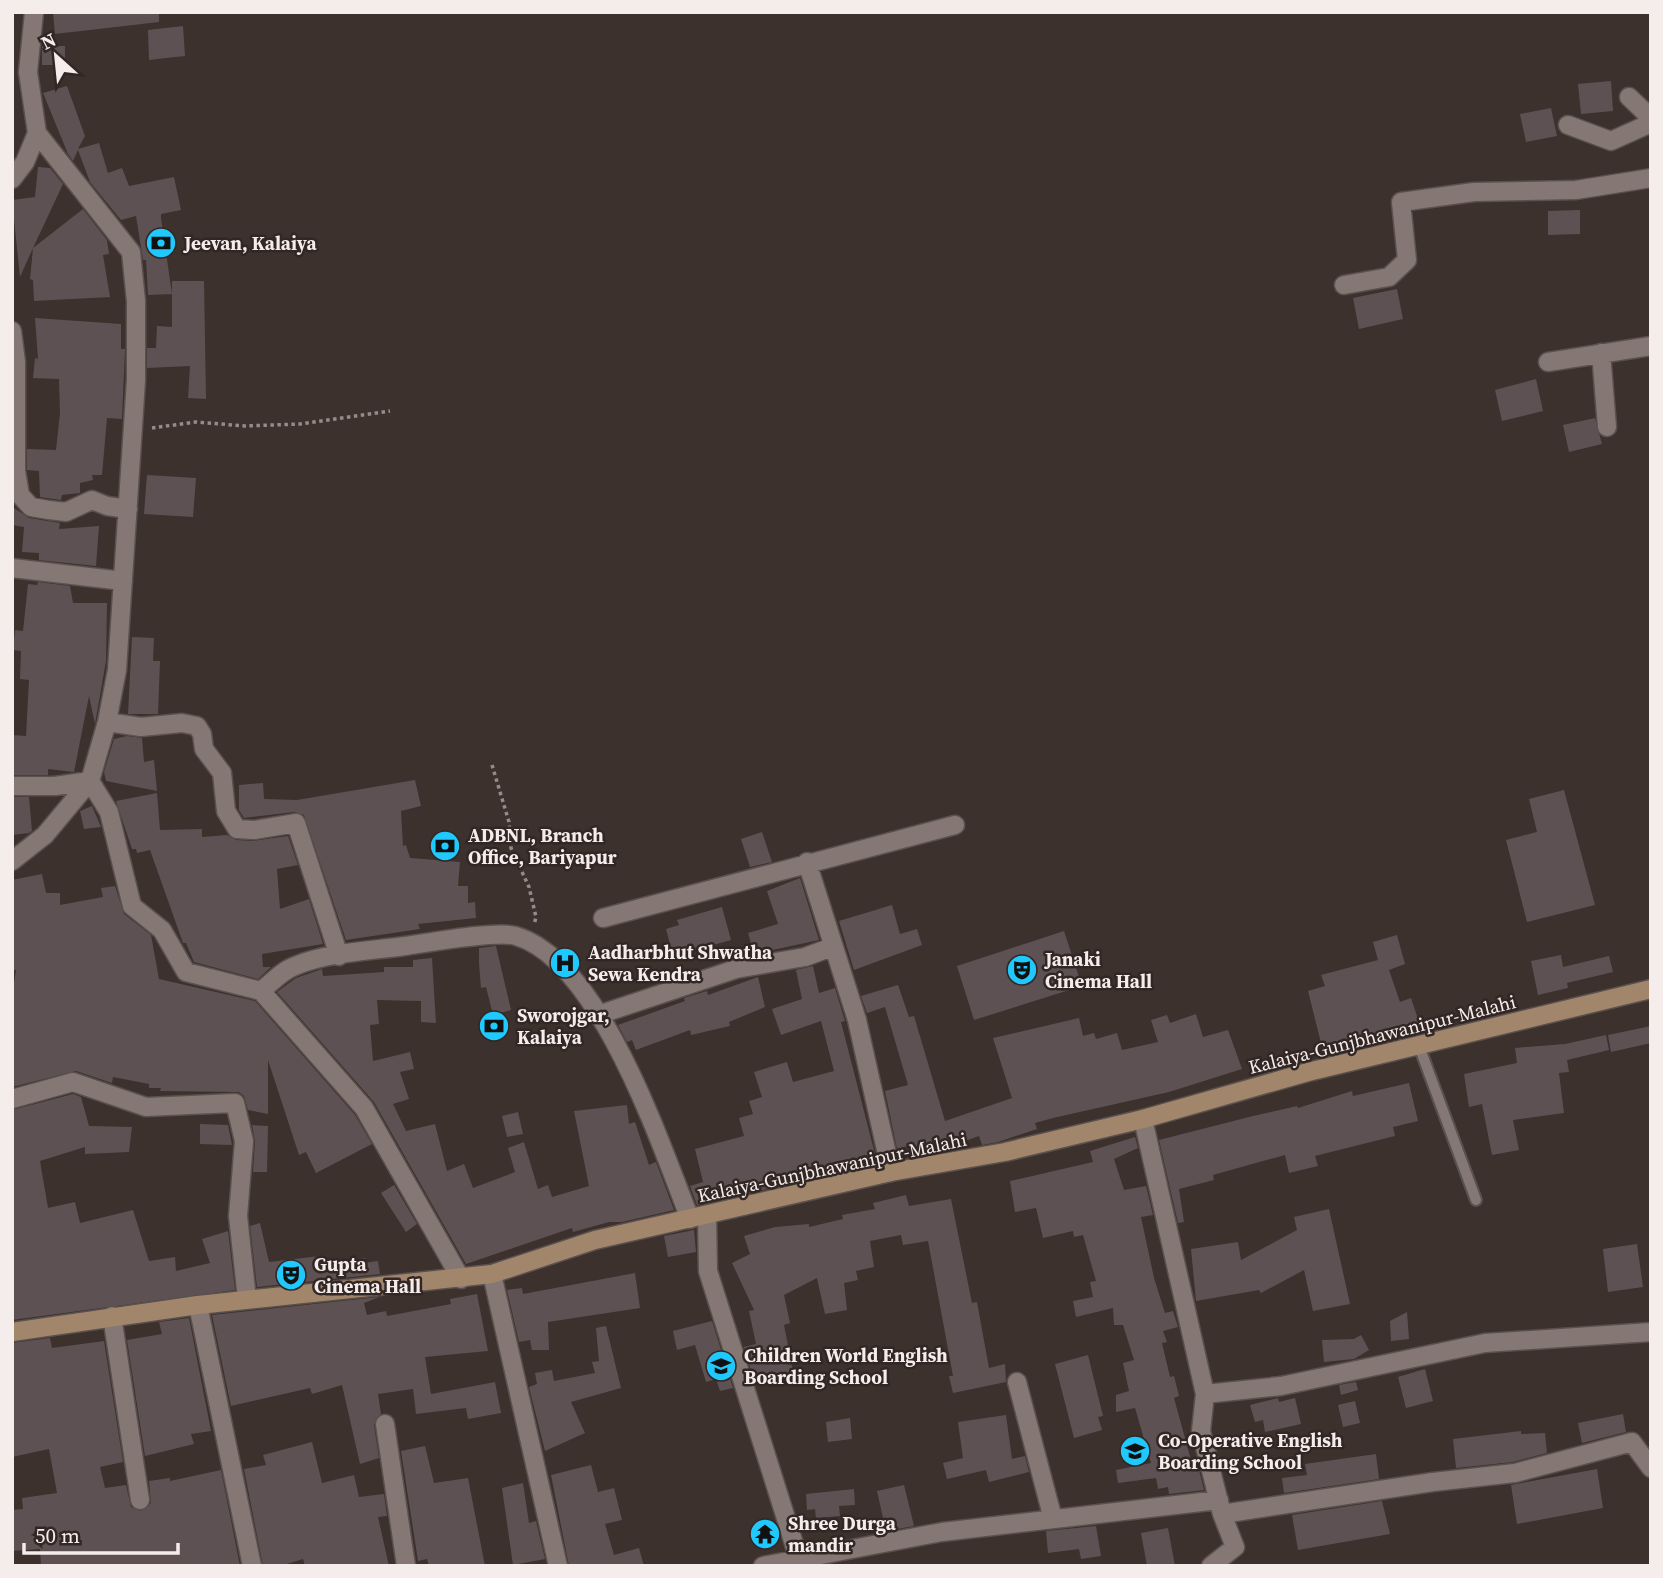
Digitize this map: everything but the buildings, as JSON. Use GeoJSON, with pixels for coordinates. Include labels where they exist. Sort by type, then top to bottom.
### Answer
{"type":"FeatureCollection","features":[{"type":"Feature","properties":{"kind":"street"},"geometry":{"type":"LineString","coordinates":[[12,861],[46,835],[90,780],[107,722],[117,670],[136,380],[136,301],[131,252],[37,133],[28,72],[34,12]]}},
{"type":"Feature","properties":{"kind":"street"},"geometry":{"type":"LineString","coordinates":[[1567,125],[1611,141],[1651,120],[1629,97]]}},
{"type":"Feature","properties":{"kind":"street"},"geometry":{"type":"LineString","coordinates":[[12,179],[25,162],[37,133]]}},
{"type":"Feature","properties":{"kind":"street"},"geometry":{"type":"LineString","coordinates":[[1345,285],[1389,277],[1407,260],[1401,202],[1474,192],[1576,190],[1651,178]]}},
{"type":"Feature","properties":{"kind":"street"},"geometry":{"type":"LineString","coordinates":[[12,331],[16,362],[16,471],[20,495],[31,507],[49,510],[66,512],[92,500],[107,506],[128,509]]}},
{"type":"Feature","properties":{"kind":"street"},"geometry":{"type":"LineString","coordinates":[[1548,362],[1651,345]]}},
{"type":"Feature","properties":{"kind":"street"},"geometry":{"type":"LineString","coordinates":[[1601,353],[1607,428]]}},
{"type":"Feature","properties":{"kind":"street"},"geometry":{"type":"LineString","coordinates":[[12,568],[123,580]]}},
{"type":"Feature","properties":{"kind":"street"},"geometry":{"type":"LineString","coordinates":[[107,722],[142,727],[182,723],[197,726],[202,734],[204,749],[222,773],[226,811],[237,829],[254,830],[296,823],[339,956]]}},
{"type":"Feature","properties":{"kind":"street"},"geometry":{"type":"LineString","coordinates":[[12,786],[55,786],[90,780]]}},
{"type":"Feature","properties":{"kind":"street"},"geometry":{"type":"LineString","coordinates":[[90,780],[108,812],[132,906],[162,930],[187,972],[261,991],[364,1108],[461,1279]]}},
{"type":"Feature","properties":{"kind":"street"},"geometry":{"type":"LineString","coordinates":[[603,918],[955,825]]}},
{"type":"Feature","properties":{"kind":"street"},"geometry":{"type":"LineString","coordinates":[[807,862],[857,1020],[891,1172]]}},
{"type":"Feature","properties":{"kind":"street"},"geometry":{"type":"LineString","coordinates":[[261,991],[293,966],[339,956],[468,937],[515,936],[558,961],[584,990],[598,1015],[698,1217],[708,1271],[800,1563]]}},
{"type":"Feature","properties":{"kind":"street"},"geometry":{"type":"LineString","coordinates":[[598,1015],[736,969],[804,957],[832,947]]}},
{"type":"Feature","properties":{"kind":"street","name":"Kalaiya-Gunjbhawanipur-Malahi"},"geometry":{"type":"LineString","coordinates":[[12,1332],[247,1299],[492,1274],[595,1240],[891,1172],[1005,1152],[1143,1119],[1308,1072],[1651,989]]}},
{"type":"Feature","properties":{"kind":"street"},"geometry":{"type":"LineString","coordinates":[[12,1099],[73,1082],[146,1107],[235,1103],[244,1141],[237,1216],[247,1299]]}},
{"type":"Feature","properties":{"kind":"street"},"geometry":{"type":"LineString","coordinates":[[1143,1119],[1205,1395],[1202,1431],[1234,1548],[1211,1566]]}},
{"type":"Feature","properties":{"kind":"street"},"geometry":{"type":"LineString","coordinates":[[492,1274],[558,1566]]}},
{"type":"Feature","properties":{"kind":"street"},"geometry":{"type":"LineString","coordinates":[[198,1305],[252,1566]]}},
{"type":"Feature","properties":{"kind":"street"},"geometry":{"type":"LineString","coordinates":[[112,1317],[140,1500]]}},
{"type":"Feature","properties":{"kind":"street"},"geometry":{"type":"LineString","coordinates":[[1205,1395],[1281,1386],[1485,1343],[1651,1332]]}},
{"type":"Feature","properties":{"kind":"street"},"geometry":{"type":"LineString","coordinates":[[1017,1382],[1053,1518]]}},
{"type":"Feature","properties":{"kind":"street"},"geometry":{"type":"LineString","coordinates":[[384,1424],[406,1566]]}},
{"type":"Feature","properties":{"kind":"street"},"geometry":{"type":"LineString","coordinates":[[763,1566],[800,1563],[942,1532],[1053,1518],[1221,1507],[1515,1473],[1632,1442],[1651,1468]]}},
{"type":"Feature","properties":{"kind":"lane"},"geometry":{"type":"LineString","coordinates":[[1419,1046],[1476,1200]]}},
{"type":"Feature","properties":{"kind":"path"},"geometry":{"type":"LineString","coordinates":[[132,426],[156,428],[196,422],[245,426],[300,424],[390,411]]}},
{"type":"Feature","properties":{"kind":"path"},"geometry":{"type":"LineString","coordinates":[[492,765],[509,822],[511,848],[529,887],[536,918],[529,944]]}},
{"type":"Feature","properties":{"kind":"place","name":"Jeevan, Kalaiya"},"geometry":{"type":"Point","coordinates":[161,243]}},
{"type":"Feature","properties":{"kind":"place","name":"ADBNL, Branch Office, Bariyapur"},"geometry":{"type":"Point","coordinates":[445,846]}},
{"type":"Feature","properties":{"kind":"place","name":"Aadharbhut Shwatha Sewa Kendra"},"geometry":{"type":"Point","coordinates":[565,963]}},
{"type":"Feature","properties":{"kind":"place","name":"Janaki Cinema Hall"},"geometry":{"type":"Point","coordinates":[1022,970]}},
{"type":"Feature","properties":{"kind":"place","name":"Sworojgar, Kalaiya"},"geometry":{"type":"Point","coordinates":[494,1026]}},
{"type":"Feature","properties":{"kind":"place","name":"Gupta Cinema Hall"},"geometry":{"type":"Point","coordinates":[291,1275]}},
{"type":"Feature","properties":{"kind":"place","name":"Children World English Boarding School"},"geometry":{"type":"Point","coordinates":[721,1366]}},
{"type":"Feature","properties":{"kind":"place","name":"Co-Operative English Boarding School"},"geometry":{"type":"Point","coordinates":[1135,1451]}},
{"type":"Feature","properties":{"kind":"place","name":"Shree Durga mandir"},"geometry":{"type":"Point","coordinates":[765,1534]}}]}
